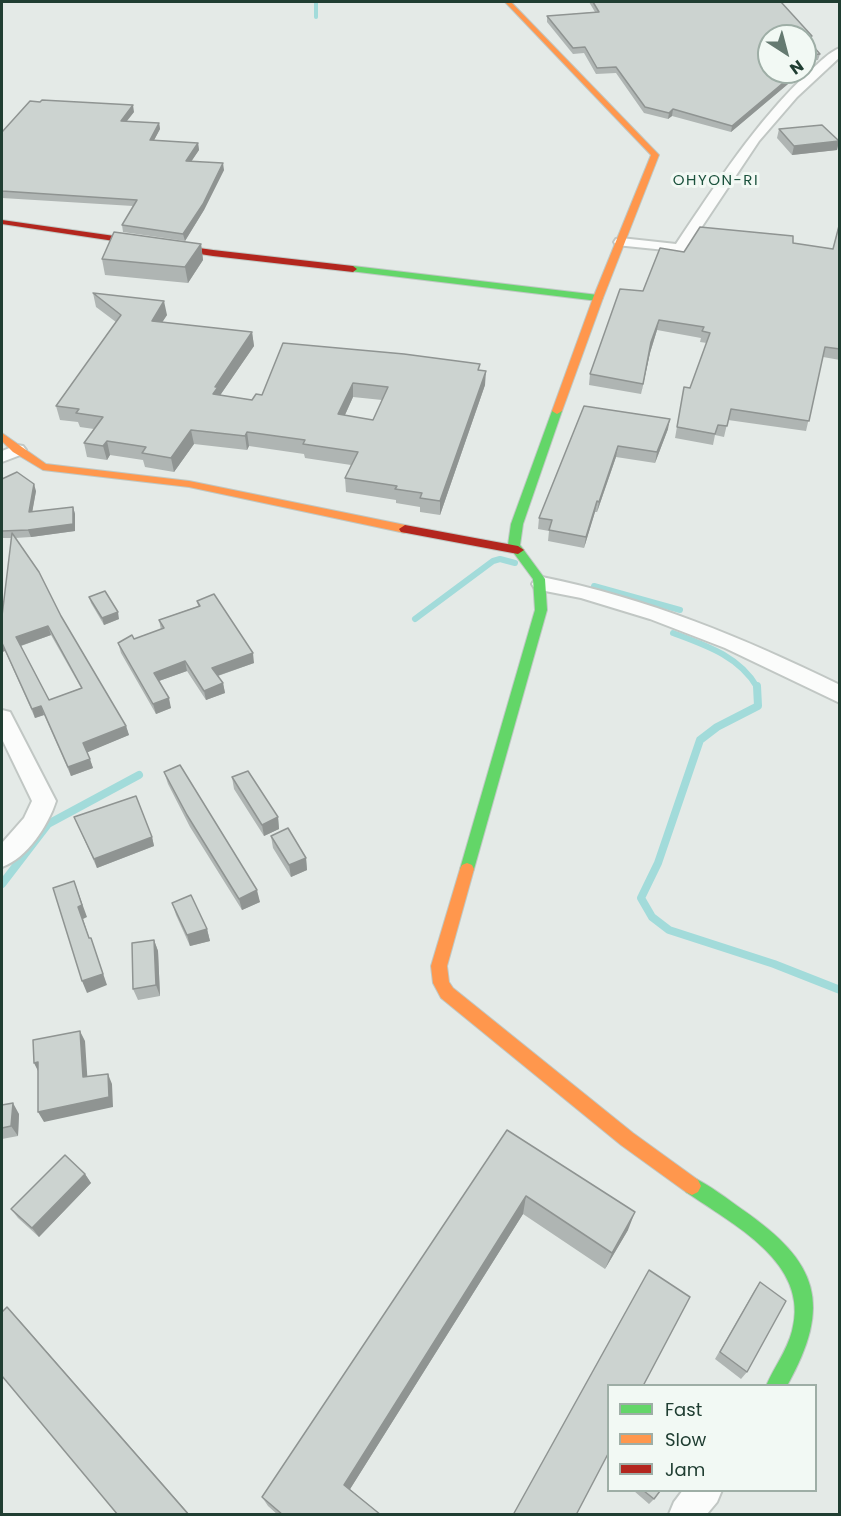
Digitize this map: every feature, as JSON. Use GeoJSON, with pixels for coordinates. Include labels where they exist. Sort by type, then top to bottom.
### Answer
{"type":"FeatureCollection","features":[{"type":"Feature","properties":{"kind":"street"},"geometry":{"type":"LineString","coordinates":[[508,2],[654,153],[654,158],[598,298],[517,524],[514,545],[542,584],[541,610],[439,966],[441,983],[447,993],[580,1104],[774,1245],[788,1258],[802,1282],[806,1297],[805,1316],[795,1350],[777,1384]]}},
{"type":"Feature","properties":{"kind":"street"},"geometry":{"type":"LineString","coordinates":[[621,242],[680,249],[767,122],[790,97],[840,51]]}},
{"type":"Feature","properties":{"kind":"street"},"geometry":{"type":"LineString","coordinates":[[2,222],[213,253],[598,298]]}},
{"type":"Feature","properties":{"kind":"street"},"geometry":{"type":"LineString","coordinates":[[2,436],[9,453],[43,466],[189,484],[456,540],[518,550]]}},
{"type":"Feature","properties":{"kind":"street"},"geometry":{"type":"LineString","coordinates":[[542,584],[592,595],[692,628],[766,658],[840,695]]}},
{"type":"Feature","properties":{"kind":"street"},"geometry":{"type":"LineString","coordinates":[[2,718],[44,801],[39,815],[28,830],[2,857]]}},
{"type":"Feature","properties":{"kind":"street"},"geometry":{"type":"LineString","coordinates":[[686,1515],[704,1492]]}},
{"type":"Feature","properties":{"kind":"building"},"geometry":{"type":"Polygon","coordinates":[[[593,2],[781,2],[801,24],[757,24],[757,84],[782,84],[732,126],[673,109],[669,113],[645,107],[616,67],[597,68],[585,47],[573,48],[547,16],[599,12],[593,2]]]}},
{"type":"Feature","properties":{"kind":"building"},"geometry":{"type":"Polygon","coordinates":[[[42,100],[133,105],[121,121],[159,123],[150,140],[198,143],[186,161],[223,163],[203,204],[183,234],[122,225],[137,200],[2,191],[2,132],[30,101],[40,102],[42,100]]]}},
{"type":"Feature","properties":{"kind":"building"},"geometry":{"type":"Polygon","coordinates":[[[822,125],[839,141],[794,146],[779,129],[822,125]]]}},
{"type":"Feature","properties":{"kind":"building"},"geometry":{"type":"Polygon","coordinates":[[[840,222],[840,349],[825,347],[809,421],[731,409],[727,426],[718,425],[715,434],[677,427],[684,387],[690,388],[710,333],[702,331],[704,327],[659,320],[651,342],[643,384],[590,374],[620,289],[643,291],[660,248],[684,252],[700,227],[793,236],[793,243],[833,249],[840,222]]]}},
{"type":"Feature","properties":{"kind":"building"},"geometry":{"type":"Polygon","coordinates":[[[114,232],[201,244],[185,267],[102,259],[114,232]]]}},
{"type":"Feature","properties":{"kind":"building"},"geometry":{"type":"Polygon","coordinates":[[[93,293],[164,301],[152,321],[252,332],[215,387],[218,387],[213,394],[252,400],[256,394],[262,395],[283,343],[404,354],[480,364],[478,370],[486,371],[440,501],[420,498],[422,493],[395,489],[397,486],[345,478],[358,452],[303,444],[305,440],[247,432],[245,436],[191,430],[171,458],[142,453],[146,447],[107,441],[103,446],[84,443],[103,417],[76,413],[79,409],[56,406],[121,315],[93,293]],[[353,383],[338,414],[373,420],[388,387],[353,383]]]}},
{"type":"Feature","properties":{"kind":"building"},"geometry":{"type":"Polygon","coordinates":[[[584,406],[670,419],[657,452],[618,446],[586,537],[549,530],[552,520],[539,518],[584,406]]]}},
{"type":"Feature","properties":{"kind":"building"},"geometry":{"type":"Polygon","coordinates":[[[17,472],[34,484],[29,512],[73,507],[73,524],[2,531],[2,479],[17,472]]]}},
{"type":"Feature","properties":{"kind":"building"},"geometry":{"type":"Polygon","coordinates":[[[12,533],[39,572],[61,616],[126,726],[83,743],[90,759],[68,767],[41,706],[32,709],[2,643],[2,616],[12,533]],[[48,626],[16,637],[49,700],[82,688],[48,626]]]}},
{"type":"Feature","properties":{"kind":"building"},"geometry":{"type":"Polygon","coordinates":[[[105,591],[118,612],[102,618],[89,597],[105,591]]]}},
{"type":"Feature","properties":{"kind":"building"},"geometry":{"type":"Polygon","coordinates":[[[214,594],[253,653],[212,668],[223,683],[204,691],[185,661],[154,673],[169,698],[153,704],[118,643],[132,635],[134,639],[164,628],[159,620],[200,606],[197,601],[214,594]]]}},
{"type":"Feature","properties":{"kind":"building"},"geometry":{"type":"Polygon","coordinates":[[[180,765],[257,890],[239,899],[187,815],[164,772],[180,765]]]}},
{"type":"Feature","properties":{"kind":"building"},"geometry":{"type":"Polygon","coordinates":[[[248,771],[278,817],[262,825],[232,777],[248,771]]]}},
{"type":"Feature","properties":{"kind":"building"},"geometry":{"type":"Polygon","coordinates":[[[136,796],[152,837],[94,859],[74,817],[136,796]]]}},
{"type":"Feature","properties":{"kind":"building"},"geometry":{"type":"Polygon","coordinates":[[[288,828],[306,858],[289,865],[271,836],[288,828]]]}},
{"type":"Feature","properties":{"kind":"building"},"geometry":{"type":"Polygon","coordinates":[[[74,881],[82,905],[78,907],[103,974],[82,981],[53,888],[74,881]]]}},
{"type":"Feature","properties":{"kind":"building"},"geometry":{"type":"Polygon","coordinates":[[[191,895],[207,929],[187,935],[172,903],[191,895]]]}},
{"type":"Feature","properties":{"kind":"building"},"geometry":{"type":"Polygon","coordinates":[[[154,940],[156,985],[133,989],[132,943],[154,940]]]}},
{"type":"Feature","properties":{"kind":"building"},"geometry":{"type":"Polygon","coordinates":[[[80,1031],[83,1077],[108,1074],[109,1097],[38,1112],[38,1062],[34,1063],[33,1040],[80,1031]]]}},
{"type":"Feature","properties":{"kind":"building"},"geometry":{"type":"Polygon","coordinates":[[[13,1103],[11,1126],[2,1128],[2,1105],[13,1103]]]}},
{"type":"Feature","properties":{"kind":"building"},"geometry":{"type":"Polygon","coordinates":[[[507,1130],[635,1212],[612,1253],[526,1196],[344,1485],[381,1515],[283,1515],[262,1497],[507,1130]]]}},
{"type":"Feature","properties":{"kind":"building"},"geometry":{"type":"Polygon","coordinates":[[[65,1155],[85,1174],[32,1228],[11,1209],[65,1155]]]}},
{"type":"Feature","properties":{"kind":"building"},"geometry":{"type":"Polygon","coordinates":[[[649,1270],[690,1297],[644,1384],[607,1384],[607,1456],[576,1515],[513,1515],[649,1270]]]}},
{"type":"Feature","properties":{"kind":"building"},"geometry":{"type":"Polygon","coordinates":[[[760,1282],[786,1301],[747,1372],[720,1352],[760,1282]]]}},
{"type":"Feature","properties":{"kind":"building"},"geometry":{"type":"Polygon","coordinates":[[[7,1307],[189,1515],[118,1515],[2,1376],[2,1312],[7,1307]]]}},
{"type":"Feature","properties":{"kind":"building"},"geometry":{"type":"Polygon","coordinates":[[[645,1492],[659,1492],[654,1499],[645,1492]]]}},
{"type":"Feature","properties":{"kind":"waterway"},"geometry":{"type":"LineString","coordinates":[[316,2],[316,17]]}},
{"type":"Feature","properties":{"kind":"waterway"},"geometry":{"type":"LineString","coordinates":[[415,619],[493,561],[500,559],[515,563]]}},
{"type":"Feature","properties":{"kind":"waterway"},"geometry":{"type":"LineString","coordinates":[[594,586],[680,610]]}},
{"type":"Feature","properties":{"kind":"waterway"},"geometry":{"type":"LineString","coordinates":[[673,633],[709,647],[731,659],[750,676],[757,687]]}},
{"type":"Feature","properties":{"kind":"waterway"},"geometry":{"type":"LineString","coordinates":[[757,686],[758,706],[717,727],[700,740],[658,863],[641,898],[652,917],[669,930],[774,964],[840,990]]}},
{"type":"Feature","properties":{"kind":"waterway"},"geometry":{"type":"LineString","coordinates":[[2,884],[48,824],[139,775]]}},
{"type":"Feature","properties":{"kind":"traffic: fast"},"geometry":{"type":"LineString","coordinates":[[353,269],[598,298]]}},
{"type":"Feature","properties":{"kind":"traffic: fast"},"geometry":{"type":"LineString","coordinates":[[467,869],[541,610],[539,579],[514,545],[517,524],[557,411]]}},
{"type":"Feature","properties":{"kind":"traffic: fast"},"geometry":{"type":"LineString","coordinates":[[692,1186],[766,1239],[783,1255],[795,1273],[803,1293],[804,1324],[795,1352],[777,1384]]}},
{"type":"Feature","properties":{"kind":"traffic: slow"},"geometry":{"type":"LineString","coordinates":[[508,2],[655,155],[598,298],[557,411]]}},
{"type":"Feature","properties":{"kind":"traffic: slow"},"geometry":{"type":"LineString","coordinates":[[2,436],[17,450],[43,467],[189,484],[405,529]]}},
{"type":"Feature","properties":{"kind":"traffic: slow"},"geometry":{"type":"LineString","coordinates":[[467,869],[439,966],[441,983],[447,993],[627,1139],[692,1186]]}},
{"type":"Feature","properties":{"kind":"traffic: jam"},"geometry":{"type":"LineString","coordinates":[[2,222],[213,253],[353,269]]}},
{"type":"Feature","properties":{"kind":"traffic: jam"},"geometry":{"type":"LineString","coordinates":[[405,529],[518,550]]}},
{"type":"Feature","properties":{"kind":"district","name":"OHYON-RI"},"geometry":{"type":"Point","coordinates":[716,181]}}]}
